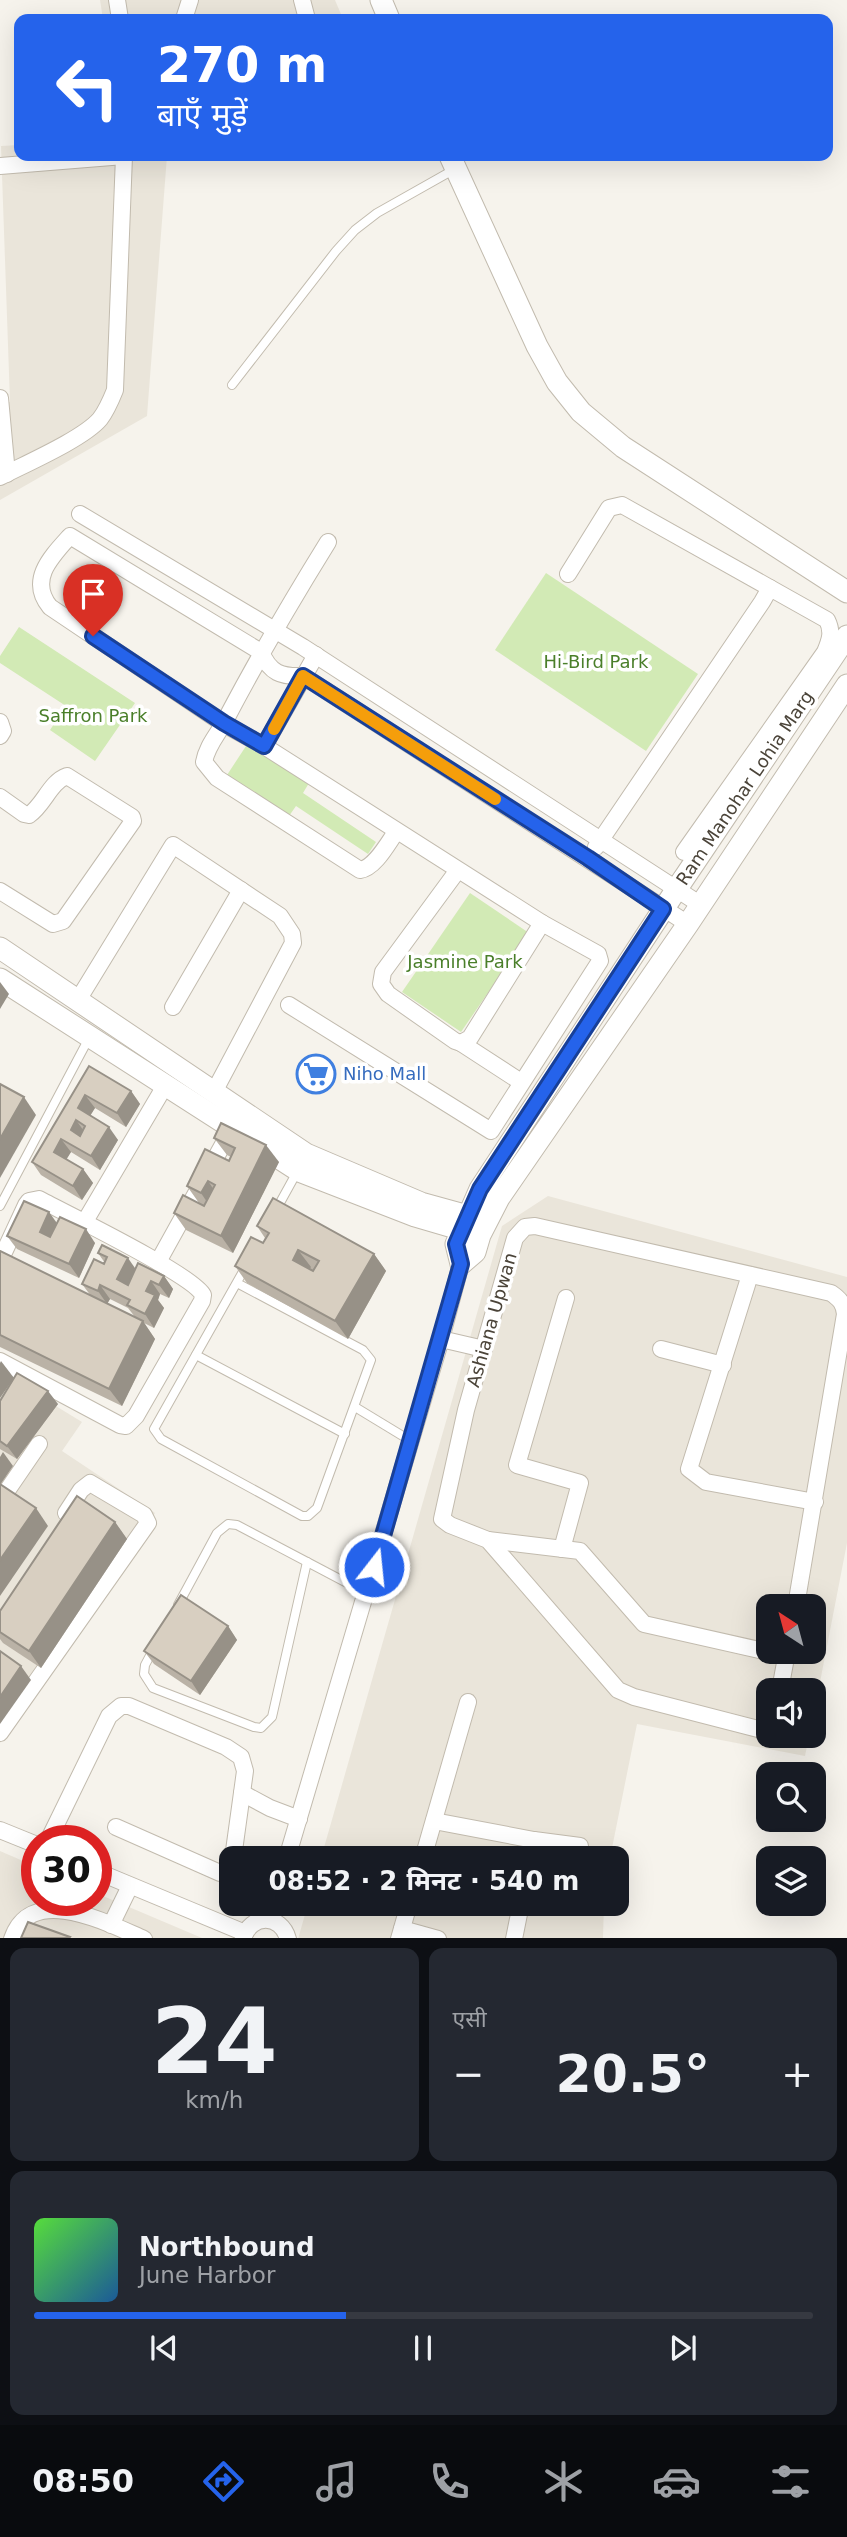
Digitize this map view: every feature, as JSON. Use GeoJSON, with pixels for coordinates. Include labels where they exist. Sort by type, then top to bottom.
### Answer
{"type":"FeatureCollection","features":[{"type":"Feature","properties":{"kind":"street"},"geometry":{"type":"LineString","coordinates":[[0,166],[62,161]]}},
{"type":"Feature","properties":{"kind":"street"},"geometry":{"type":"LineString","coordinates":[[0,398],[3,476],[84,432],[99,420],[110,405],[116,390],[124,161]]}},
{"type":"Feature","properties":{"kind":"street"},"geometry":{"type":"LineString","coordinates":[[452,162],[537,346],[557,382],[581,412],[624,447],[847,592]]}},
{"type":"Feature","properties":{"kind":"street"},"geometry":{"type":"LineString","coordinates":[[568,574],[609,508],[622,505],[827,620],[831,629],[825,652],[684,852]]}},
{"type":"Feature","properties":{"kind":"street"},"geometry":{"type":"LineString","coordinates":[[80,514],[316,655],[701,905]]}},
{"type":"Feature","properties":{"kind":"street"},"geometry":{"type":"LineString","coordinates":[[289,1005],[491,1131],[600,961],[598,954],[542,923],[396,832],[224,723],[50,607],[43,599],[39,581],[47,564],[70,536],[261,652],[267,666],[276,673],[287,677],[303,676],[688,924]]}},
{"type":"Feature","properties":{"kind":"street"},"geometry":{"type":"LineString","coordinates":[[328,542],[261,652],[206,752],[204,762],[210,772],[355,867],[366,869],[396,832]]}},
{"type":"Feature","properties":{"kind":"street"},"geometry":{"type":"LineString","coordinates":[[588,858],[770,588]]}},
{"type":"Feature","properties":{"kind":"street","name":"Ram Manohar Lohia Marg"},"geometry":{"type":"LineString","coordinates":[[291,1846],[461,1264],[475,1252],[474,1225],[480,1189],[663,909],[847,636]]}},
{"type":"Feature","properties":{"kind":"street"},"geometry":{"type":"LineString","coordinates":[[264,746],[316,655]]}},
{"type":"Feature","properties":{"kind":"street","name":"Ram Manohar Lohia Marg"},"geometry":{"type":"LineString","coordinates":[[474,1225],[499,1198],[701,905],[847,685]]}},
{"type":"Feature","properties":{"kind":"street"},"geometry":{"type":"LineString","coordinates":[[0,722],[3,731],[0,736]]}},
{"type":"Feature","properties":{"kind":"street"},"geometry":{"type":"LineString","coordinates":[[0,797],[29,815],[59,780],[67,776],[132,817],[133,821],[63,921],[53,924],[0,891]]}},
{"type":"Feature","properties":{"kind":"street"},"geometry":{"type":"LineString","coordinates":[[498,802],[511,782]]}},
{"type":"Feature","properties":{"kind":"street"},"geometry":{"type":"LineString","coordinates":[[78,1000],[173,845],[242,890],[280,916],[292,934],[293,943],[214,1092]]}},
{"type":"Feature","properties":{"kind":"street"},"geometry":{"type":"LineString","coordinates":[[458,870],[383,972],[381,984],[388,993],[521,1083]]}},
{"type":"Feature","properties":{"kind":"street"},"geometry":{"type":"LineString","coordinates":[[173,1007],[242,890]]}},
{"type":"Feature","properties":{"kind":"street"},"geometry":{"type":"LineString","coordinates":[[461,1043],[470,1038],[542,923]]}},
{"type":"Feature","properties":{"kind":"street"},"geometry":{"type":"LineString","coordinates":[[0,948],[78,1000],[144,1057],[166,1084],[298,1170],[415,1216],[474,1225]]}},
{"type":"Feature","properties":{"kind":"street"},"geometry":{"type":"LineString","coordinates":[[0,979],[90,1036],[144,1057],[214,1092],[306,1154],[474,1225]]}},
{"type":"Feature","properties":{"kind":"street"},"geometry":{"type":"LineString","coordinates":[[83,1223],[166,1084]]}},
{"type":"Feature","properties":{"kind":"street"},"geometry":{"type":"LineString","coordinates":[[158,1262],[233,1128]]}},
{"type":"Feature","properties":{"kind":"street"},"geometry":{"type":"LineString","coordinates":[[0,1261],[29,1201],[39,1199],[158,1262],[201,1290],[202,1301],[136,1416],[126,1426],[0,1361]]}},
{"type":"Feature","properties":{"kind":"street","name":"Ashiana Upwan"},"geometry":{"type":"LineString","coordinates":[[756,1728],[628,1695],[618,1689],[488,1540],[444,1522],[442,1513],[484,1349],[515,1238],[525,1227],[535,1226],[831,1293],[844,1306],[845,1314],[798,1594]]}},
{"type":"Feature","properties":{"kind":"street"},"geometry":{"type":"LineString","coordinates":[[750,1275],[689,1469],[706,1482],[815,1502]]}},
{"type":"Feature","properties":{"kind":"street"},"geometry":{"type":"LineString","coordinates":[[562,1549],[580,1483],[517,1465],[566,1298]]}},
{"type":"Feature","properties":{"kind":"street"},"geometry":{"type":"LineString","coordinates":[[441,1339],[484,1349]]}},
{"type":"Feature","properties":{"kind":"street"},"geometry":{"type":"LineString","coordinates":[[661,1349],[723,1365]]}},
{"type":"Feature","properties":{"kind":"street"},"geometry":{"type":"LineString","coordinates":[[0,1501],[39,1444]]}},
{"type":"Feature","properties":{"kind":"street"},"geometry":{"type":"LineString","coordinates":[[0,1733],[148,1523],[144,1515],[90,1483],[81,1490],[59,1524]]}},
{"type":"Feature","properties":{"kind":"street"},"geometry":{"type":"LineString","coordinates":[[488,1540],[580,1551],[644,1624],[756,1649]]}},
{"type":"Feature","properties":{"kind":"street"},"geometry":{"type":"LineString","coordinates":[[427,1846],[468,1702]]}},
{"type":"Feature","properties":{"kind":"street"},"geometry":{"type":"LineString","coordinates":[[56,1825],[109,1716],[121,1706],[129,1706],[241,1757],[245,1771],[235,1846]]}},
{"type":"Feature","properties":{"kind":"street"},"geometry":{"type":"LineString","coordinates":[[242,1793],[299,1819]]}},
{"type":"Feature","properties":{"kind":"street"},"geometry":{"type":"LineString","coordinates":[[434,1821],[580,1846]]}},
{"type":"Feature","properties":{"kind":"street"},"geometry":{"type":"LineString","coordinates":[[116,1826],[219,1873]]}},
{"type":"Feature","properties":{"kind":"street"},"geometry":{"type":"LineString","coordinates":[[0,1830],[21,1839]]}},
{"type":"Feature","properties":{"kind":"street"},"geometry":{"type":"LineString","coordinates":[[533,1846],[534,1840]]}},
{"type":"Feature","properties":{"kind":"street"},"geometry":{"type":"LineString","coordinates":[[112,1878],[244,1936],[255,1922],[265,1916]]}},
{"type":"Feature","properties":{"kind":"street"},"geometry":{"type":"LineString","coordinates":[[111,1925],[130,1886]]}},
{"type":"Feature","properties":{"kind":"street"},"geometry":{"type":"LineString","coordinates":[[12,1938],[15,1929],[28,1916],[43,1909],[77,1913],[144,1938]]}},
{"type":"Feature","properties":{"kind":"street"},"geometry":{"type":"LineString","coordinates":[[274,1916],[292,1937]]}},
{"type":"Feature","properties":{"kind":"street"},"geometry":{"type":"LineString","coordinates":[[406,1916],[401,1934],[438,1938]]}},
{"type":"Feature","properties":{"kind":"street"},"geometry":{"type":"LineString","coordinates":[[514,1938],[519,1916]]}},
{"type":"Feature","properties":{"kind":"lane"},"geometry":{"type":"LineString","coordinates":[[232,384],[355,230],[452,162]]}},
{"type":"Feature","properties":{"kind":"lane"},"geometry":{"type":"LineString","coordinates":[[0,1206],[90,1036]]}},
{"type":"Feature","properties":{"kind":"lane"},"geometry":{"type":"LineString","coordinates":[[273,1216],[298,1170]]}},
{"type":"Feature","properties":{"kind":"lane"},"geometry":{"type":"LineString","coordinates":[[237,1283],[369,1355],[370,1366],[314,1513],[302,1516],[161,1439],[153,1429],[249,1261]]}},
{"type":"Feature","properties":{"kind":"lane"},"geometry":{"type":"LineString","coordinates":[[196,1355],[345,1434]]}},
{"type":"Feature","properties":{"kind":"lane"},"geometry":{"type":"LineString","coordinates":[[355,1407],[411,1441]]}},
{"type":"Feature","properties":{"kind":"lane"},"geometry":{"type":"LineString","coordinates":[[171,1617],[223,1526],[228,1524],[237,1525],[366,1593]]}},
{"type":"Feature","properties":{"kind":"lane"},"geometry":{"type":"LineString","coordinates":[[158,1641],[145,1665],[144,1674],[153,1688],[261,1728],[272,1717],[307,1562]]}},
{"type":"Feature","properties":{"kind":"shaded area"},"geometry":{"type":"Polygon","coordinates":[[[100,0],[335,0],[341,14],[102,14],[100,0]]]}},
{"type":"Feature","properties":{"kind":"shaded area"},"geometry":{"type":"Polygon","coordinates":[[[14,145],[14,161],[167,161],[147,416],[0,500],[0,403],[10,402],[1,146],[14,145]]]}},
{"type":"Feature","properties":{"kind":"shaded area"},"geometry":{"type":"Polygon","coordinates":[[[548,1196],[847,1277],[847,1543],[826,1651],[826,1594],[756,1594],[756,1664],[824,1664],[821,1678],[756,1678],[756,1747],[637,1724],[612,1846],[324,1846],[502,1226],[548,1196]]]}},
{"type":"Feature","properties":{"kind":"shaded area"},"geometry":{"type":"Polygon","coordinates":[[[0,1372],[82,1422],[62,1451],[155,1513],[0,1743],[0,1372]]]}},
{"type":"Feature","properties":{"kind":"shaded area"},"geometry":{"type":"Polygon","coordinates":[[[763,1748],[807,1748],[805,1756],[763,1748]]]}},
{"type":"Feature","properties":{"kind":"shaded area"},"geometry":{"type":"Polygon","coordinates":[[[0,1851],[21,1860],[21,1916],[112,1916],[112,1900],[202,1938],[0,1938],[0,1851]]]}},
{"type":"Feature","properties":{"kind":"shaded area"},"geometry":{"type":"Polygon","coordinates":[[[305,1916],[604,1916],[603,1938],[298,1938],[305,1916]]]}},
{"type":"Feature","properties":{"kind":"green space","name":"Hi-Bird Park"},"geometry":{"type":"Polygon","coordinates":[[[546,573],[698,674],[646,751],[495,650],[546,573]]]}},
{"type":"Feature","properties":{"kind":"green space","name":"Saffron Park"},"geometry":{"type":"Polygon","coordinates":[[[19,627],[135,703],[95,761],[50,730],[66,706],[0,663],[0,656],[19,627]]]}},
{"type":"Feature","properties":{"kind":"green space"},"geometry":{"type":"Polygon","coordinates":[[[248,743],[309,783],[303,793],[376,842],[368,854],[296,806],[289,816],[227,775],[248,743]]]}},
{"type":"Feature","properties":{"kind":"green space","name":"Jasmine Park"},"geometry":{"type":"Polygon","coordinates":[[[470,893],[529,933],[461,1032],[402,992],[470,893]]]}},
{"type":"Feature","properties":{"kind":"building"},"geometry":{"type":"Polygon","coordinates":[[[89,1066],[131,1091],[117,1113],[85,1095],[78,1108],[109,1127],[91,1156],[61,1139],[54,1152],[83,1169],[73,1186],[32,1162],[89,1066]],[[76,1120],[71,1130],[80,1136],[85,1126],[76,1120]]]}},
{"type":"Feature","properties":{"kind":"building"},"geometry":{"type":"Polygon","coordinates":[[[0,1084],[24,1097],[0,1139],[0,1084]]]}},
{"type":"Feature","properties":{"kind":"building"},"geometry":{"type":"Polygon","coordinates":[[[221,1123],[266,1145],[221,1236],[174,1213],[183,1195],[204,1206],[215,1185],[208,1181],[201,1193],[187,1186],[205,1149],[229,1161],[235,1148],[214,1138],[221,1123]]]}},
{"type":"Feature","properties":{"kind":"building"},"geometry":{"type":"Polygon","coordinates":[[[273,1198],[374,1254],[335,1321],[235,1266],[251,1237],[263,1243],[269,1233],[257,1226],[273,1198]],[[298,1250],[293,1260],[313,1271],[319,1261],[298,1250]]]}},
{"type":"Feature","properties":{"kind":"building"},"geometry":{"type":"Polygon","coordinates":[[[24,1201],[49,1212],[40,1232],[50,1237],[60,1217],[86,1229],[69,1264],[7,1236],[24,1201]]]}},
{"type":"Feature","properties":{"kind":"building"},"geometry":{"type":"Polygon","coordinates":[[[102,1245],[128,1258],[117,1279],[128,1285],[138,1263],[164,1276],[159,1285],[151,1281],[146,1291],[155,1295],[145,1314],[127,1305],[130,1300],[100,1285],[98,1291],[82,1284],[94,1259],[104,1264],[107,1257],[98,1253],[102,1245]]]}},
{"type":"Feature","properties":{"kind":"building"},"geometry":{"type":"Polygon","coordinates":[[[0,1251],[143,1321],[109,1389],[0,1335],[0,1251]]]}},
{"type":"Feature","properties":{"kind":"building"},"geometry":{"type":"Polygon","coordinates":[[[17,1373],[48,1391],[7,1446],[0,1441],[0,1401],[17,1373]]]}},
{"type":"Feature","properties":{"kind":"building"},"geometry":{"type":"Polygon","coordinates":[[[0,1484],[36,1508],[0,1560],[0,1484]]]}},
{"type":"Feature","properties":{"kind":"building"},"geometry":{"type":"Polygon","coordinates":[[[77,1496],[115,1522],[29,1651],[0,1632],[0,1611],[77,1496]]]}},
{"type":"Feature","properties":{"kind":"building"},"geometry":{"type":"Polygon","coordinates":[[[181,1595],[228,1626],[191,1681],[144,1651],[181,1595]]]}},
{"type":"Feature","properties":{"kind":"building"},"geometry":{"type":"Polygon","coordinates":[[[0,1651],[21,1666],[0,1697],[0,1651]]]}},
{"type":"Feature","properties":{"kind":"building"},"geometry":{"type":"Polygon","coordinates":[[[28,1922],[70,1937],[21,1938],[28,1922]]]}},
{"type":"Feature","properties":{"kind":"slow traffic"},"geometry":{"type":"LineString","coordinates":[[274,729],[303,676],[495,799]]}},
{"type":"Feature","properties":{"kind":"place","name":"Niho Mall"},"geometry":{"type":"Point","coordinates":[316,1074]}},
{"type":"Feature","properties":{"kind":"route"},"geometry":{"type":"LineString","coordinates":[[93,636],[224,723],[264,746],[303,676],[663,909],[480,1189],[467,1215],[456,1244],[461,1264],[374,1567]]}}]}
